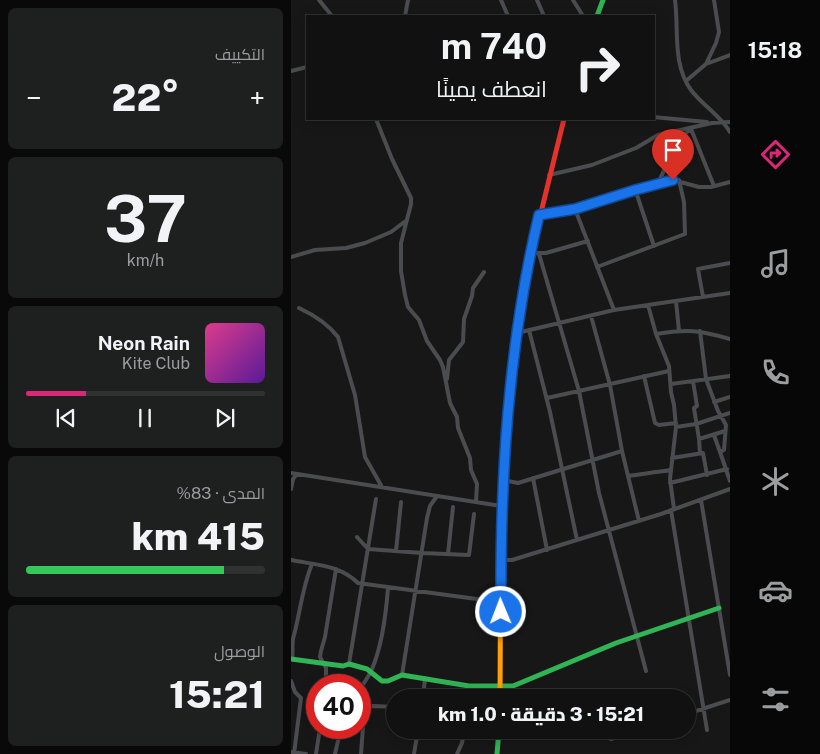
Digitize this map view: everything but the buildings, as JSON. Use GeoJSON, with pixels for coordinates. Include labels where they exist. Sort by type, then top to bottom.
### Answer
{"type":"FeatureCollection","features":[{"type":"Feature","properties":{"kind":"street"},"geometry":{"type":"LineString","coordinates":[[319,0],[331,15]]}},
{"type":"Feature","properties":{"kind":"street"},"geometry":{"type":"LineString","coordinates":[[405,15],[408,0]]}},
{"type":"Feature","properties":{"kind":"street"},"geometry":{"type":"LineString","coordinates":[[501,0],[508,15]]}},
{"type":"Feature","properties":{"kind":"street"},"geometry":{"type":"LineString","coordinates":[[537,0],[544,15]]}},
{"type":"Feature","properties":{"kind":"street"},"geometry":{"type":"LineString","coordinates":[[573,0],[582,15]]}},
{"type":"Feature","properties":{"kind":"street"},"geometry":{"type":"LineString","coordinates":[[597,15],[603,0]]}},
{"type":"Feature","properties":{"kind":"street"},"geometry":{"type":"LineString","coordinates":[[675,0],[679,62],[686,81],[699,99],[730,132]]}},
{"type":"Feature","properties":{"kind":"street"},"geometry":{"type":"LineString","coordinates":[[706,64],[719,32],[714,0]]}},
{"type":"Feature","properties":{"kind":"street"},"geometry":{"type":"LineString","coordinates":[[686,81],[706,64],[730,55]]}},
{"type":"Feature","properties":{"kind":"street"},"geometry":{"type":"LineString","coordinates":[[291,71],[306,67]]}},
{"type":"Feature","properties":{"kind":"street"},"geometry":{"type":"LineString","coordinates":[[655,117],[712,123],[730,122]]}},
{"type":"Feature","properties":{"kind":"street"},"geometry":{"type":"LineString","coordinates":[[376,120],[392,159],[411,198],[401,243],[401,272],[406,301],[409,309],[419,320],[427,341],[440,360],[450,403],[457,417],[458,428],[470,458],[471,470],[477,484],[476,502]]}},
{"type":"Feature","properties":{"kind":"street"},"geometry":{"type":"LineString","coordinates":[[501,687],[501,506],[508,402],[517,333],[531,253],[564,120]]}},
{"type":"Feature","properties":{"kind":"street"},"geometry":{"type":"LineString","coordinates":[[549,175],[592,165],[636,148],[658,135],[712,123]]}},
{"type":"Feature","properties":{"kind":"street"},"geometry":{"type":"LineString","coordinates":[[658,182],[675,148],[685,133],[693,128]]}},
{"type":"Feature","properties":{"kind":"street"},"geometry":{"type":"LineString","coordinates":[[693,128],[714,186]]}},
{"type":"Feature","properties":{"kind":"street"},"geometry":{"type":"LineString","coordinates":[[539,215],[575,209],[658,182],[679,180],[693,186],[714,186],[730,182]]}},
{"type":"Feature","properties":{"kind":"street"},"geometry":{"type":"LineString","coordinates":[[597,267],[683,236],[686,232],[685,202],[679,180]]}},
{"type":"Feature","properties":{"kind":"street"},"geometry":{"type":"LineString","coordinates":[[635,190],[654,246]]}},
{"type":"Feature","properties":{"kind":"street"},"geometry":{"type":"LineString","coordinates":[[575,209],[614,310]]}},
{"type":"Feature","properties":{"kind":"street"},"geometry":{"type":"LineString","coordinates":[[291,257],[315,250],[346,248],[365,244],[391,232],[407,220]]}},
{"type":"Feature","properties":{"kind":"street"},"geometry":{"type":"LineString","coordinates":[[531,253],[539,254],[588,241]]}},
{"type":"Feature","properties":{"kind":"street"},"geometry":{"type":"LineString","coordinates":[[539,254],[579,391],[609,530],[646,671]]}},
{"type":"Feature","properties":{"kind":"street"},"geometry":{"type":"LineString","coordinates":[[703,297],[698,269],[730,263]]}},
{"type":"Feature","properties":{"kind":"street"},"geometry":{"type":"LineString","coordinates":[[447,384],[449,360],[463,342],[464,319],[473,288],[484,272]]}},
{"type":"Feature","properties":{"kind":"street"},"geometry":{"type":"LineString","coordinates":[[517,333],[614,310],[730,294]]}},
{"type":"Feature","properties":{"kind":"street"},"geometry":{"type":"LineString","coordinates":[[676,301],[679,331]]}},
{"type":"Feature","properties":{"kind":"street"},"geometry":{"type":"LineString","coordinates":[[648,305],[655,334],[669,371],[671,384],[676,425],[670,483],[672,510],[707,730]]}},
{"type":"Feature","properties":{"kind":"street"},"geometry":{"type":"LineString","coordinates":[[299,308],[333,330],[338,337],[355,395],[365,456],[382,487]]}},
{"type":"Feature","properties":{"kind":"street"},"geometry":{"type":"LineString","coordinates":[[591,316],[610,385],[622,451],[639,521]]}},
{"type":"Feature","properties":{"kind":"street"},"geometry":{"type":"LineString","coordinates":[[529,330],[547,398],[577,540]]}},
{"type":"Feature","properties":{"kind":"street"},"geometry":{"type":"LineString","coordinates":[[655,334],[700,331],[730,339]]}},
{"type":"Feature","properties":{"kind":"street"},"geometry":{"type":"LineString","coordinates":[[700,331],[705,379],[725,425],[722,451]]}},
{"type":"Feature","properties":{"kind":"street"},"geometry":{"type":"LineString","coordinates":[[547,398],[669,371]]}},
{"type":"Feature","properties":{"kind":"street"},"geometry":{"type":"LineString","coordinates":[[644,376],[656,424],[696,424],[730,413]]}},
{"type":"Feature","properties":{"kind":"street"},"geometry":{"type":"LineString","coordinates":[[671,384],[730,376]]}},
{"type":"Feature","properties":{"kind":"street"},"geometry":{"type":"LineString","coordinates":[[693,381],[697,406],[693,408],[700,453],[703,453],[707,475]]}},
{"type":"Feature","properties":{"kind":"street"},"geometry":{"type":"LineString","coordinates":[[714,402],[730,397]]}},
{"type":"Feature","properties":{"kind":"street"},"geometry":{"type":"LineString","coordinates":[[699,439],[725,431]]}},
{"type":"Feature","properties":{"kind":"street"},"geometry":{"type":"LineString","coordinates":[[714,435],[722,451],[730,481]]}},
{"type":"Feature","properties":{"kind":"street"},"geometry":{"type":"LineString","coordinates":[[722,451],[730,449]]}},
{"type":"Feature","properties":{"kind":"street"},"geometry":{"type":"LineString","coordinates":[[503,480],[518,483],[622,451]]}},
{"type":"Feature","properties":{"kind":"street"},"geometry":{"type":"LineString","coordinates":[[672,458],[700,453]]}},
{"type":"Feature","properties":{"kind":"street"},"geometry":{"type":"LineString","coordinates":[[670,483],[727,469]]}},
{"type":"Feature","properties":{"kind":"street"},"geometry":{"type":"LineString","coordinates":[[628,476],[671,470]]}},
{"type":"Feature","properties":{"kind":"street"},"geometry":{"type":"LineString","coordinates":[[291,473],[501,506]]}},
{"type":"Feature","properties":{"kind":"street"},"geometry":{"type":"LineString","coordinates":[[291,489],[293,479],[297,474]]}},
{"type":"Feature","properties":{"kind":"street"},"geometry":{"type":"LineString","coordinates":[[533,478],[547,550]]}},
{"type":"Feature","properties":{"kind":"street"},"geometry":{"type":"LineString","coordinates":[[501,557],[511,560],[547,550],[639,521],[730,489]]}},
{"type":"Feature","properties":{"kind":"street"},"geometry":{"type":"LineString","coordinates":[[402,676],[429,512],[437,496]]}},
{"type":"Feature","properties":{"kind":"street"},"geometry":{"type":"LineString","coordinates":[[349,664],[376,499]]}},
{"type":"Feature","properties":{"kind":"street"},"geometry":{"type":"LineString","coordinates":[[701,500],[730,674]]}},
{"type":"Feature","properties":{"kind":"street"},"geometry":{"type":"LineString","coordinates":[[396,551],[401,502]]}},
{"type":"Feature","properties":{"kind":"street"},"geometry":{"type":"LineString","coordinates":[[447,554],[453,507]]}},
{"type":"Feature","properties":{"kind":"street"},"geometry":{"type":"LineString","coordinates":[[357,537],[368,548],[421,554],[469,555],[474,514]]}},
{"type":"Feature","properties":{"kind":"street"},"geometry":{"type":"LineString","coordinates":[[291,560],[336,569],[348,574],[358,583],[484,600]]}},
{"type":"Feature","properties":{"kind":"street"},"geometry":{"type":"LineString","coordinates":[[312,564],[302,593],[301,609],[293,640],[291,660],[343,666],[349,664],[371,671],[381,681],[402,676],[469,686],[518,686],[615,643],[719,608]]}},
{"type":"Feature","properties":{"kind":"street"},"geometry":{"type":"LineString","coordinates":[[326,674],[325,664],[320,657],[336,569]]}},
{"type":"Feature","properties":{"kind":"street"},"geometry":{"type":"LineString","coordinates":[[369,674],[384,622],[388,588]]}},
{"type":"Feature","properties":{"kind":"street"},"geometry":{"type":"LineString","coordinates":[[424,689],[425,678]]}},
{"type":"Feature","properties":{"kind":"street"},"geometry":{"type":"LineString","coordinates":[[291,681],[295,692],[301,698],[293,753],[306,754]]}},
{"type":"Feature","properties":{"kind":"street"},"geometry":{"type":"LineString","coordinates":[[696,711],[730,700]]}},
{"type":"Feature","properties":{"kind":"street"},"geometry":{"type":"LineString","coordinates":[[361,754],[364,714],[367,707],[386,707]]}},
{"type":"Feature","properties":{"kind":"street"},"geometry":{"type":"LineString","coordinates":[[316,754],[318,739]]}},
{"type":"Feature","properties":{"kind":"street"},"geometry":{"type":"LineString","coordinates":[[335,754],[338,739]]}},
{"type":"Feature","properties":{"kind":"street"},"geometry":{"type":"LineString","coordinates":[[414,754],[417,739]]}},
{"type":"Feature","properties":{"kind":"street"},"geometry":{"type":"LineString","coordinates":[[457,754],[463,739]]}},
{"type":"Feature","properties":{"kind":"street"},"geometry":{"type":"LineString","coordinates":[[497,754],[498,739]]}},
{"type":"Feature","properties":{"kind":"traffic: fast"},"geometry":{"type":"LineString","coordinates":[[597,15],[603,0]]}},
{"type":"Feature","properties":{"kind":"traffic: fast"},"geometry":{"type":"LineString","coordinates":[[291,659],[343,666],[349,664],[367,669],[382,681],[388,681],[402,675],[469,686],[513,686],[616,643],[719,608]]}},
{"type":"Feature","properties":{"kind":"traffic: fast"},"geometry":{"type":"LineString","coordinates":[[497,754],[498,739]]}},
{"type":"Feature","properties":{"kind":"traffic: slow"},"geometry":{"type":"LineString","coordinates":[[500,689],[504,460],[513,365],[520,318]]}},
{"type":"Feature","properties":{"kind":"traffic: jam"},"geometry":{"type":"LineString","coordinates":[[520,318],[531,253],[564,120]]}},
{"type":"Feature","properties":{"kind":"route"},"geometry":{"type":"LineString","coordinates":[[501,612],[501,508],[508,402],[517,333],[539,215],[575,209],[658,182],[673,180]]}}]}
